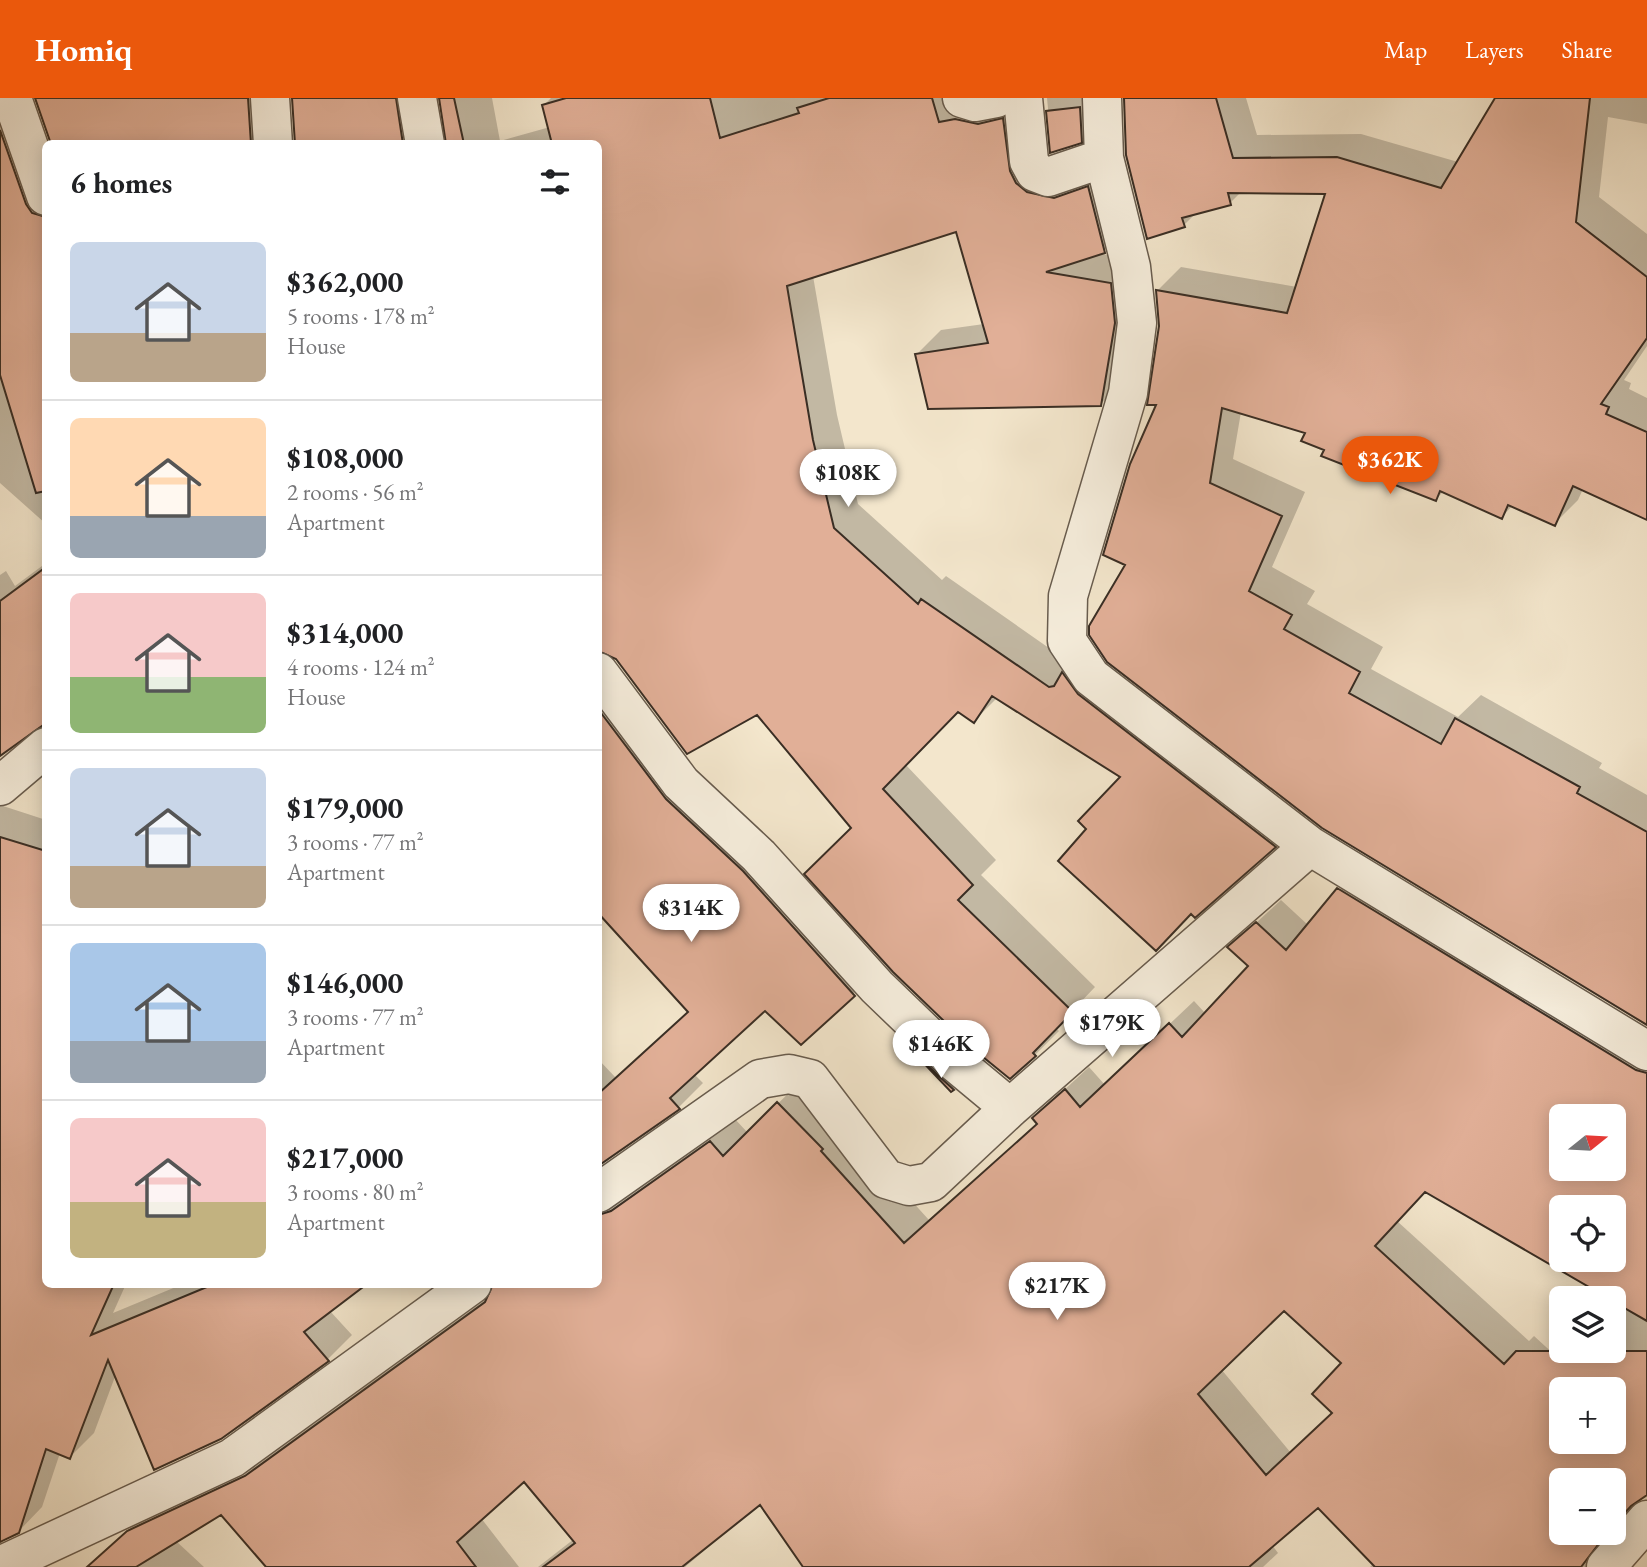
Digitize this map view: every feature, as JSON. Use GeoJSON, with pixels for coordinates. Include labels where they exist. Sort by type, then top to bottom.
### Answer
{"type":"FeatureCollection","features":[{"type":"Feature","properties":{"kind":"street"},"geometry":{"type":"LineString","coordinates":[[12,98],[42,184]]}},
{"type":"Feature","properties":{"kind":"street"},"geometry":{"type":"LineString","coordinates":[[270,98],[273,140]]}},
{"type":"Feature","properties":{"kind":"street"},"geometry":{"type":"LineString","coordinates":[[417,98],[424,140]]}},
{"type":"Feature","properties":{"kind":"street"},"geometry":{"type":"LineString","coordinates":[[962,98],[975,102],[996,98]]}},
{"type":"Feature","properties":{"kind":"street"},"geometry":{"type":"LineString","coordinates":[[1023,98],[1029,161],[1035,172],[1048,177],[1104,158]]}},
{"type":"Feature","properties":{"kind":"street"},"geometry":{"type":"LineString","coordinates":[[1102,98],[1104,158],[1131,267],[1137,323],[1128,393],[1068,596],[1067,641],[1091,677],[1310,846],[1647,1051]]}},
{"type":"Feature","properties":{"kind":"street"},"geometry":{"type":"LineString","coordinates":[[602,677],[681,783],[759,856],[877,987],[957,1064],[1010,1108]]}},
{"type":"Feature","properties":{"kind":"street"},"geometry":{"type":"LineString","coordinates":[[0,786],[42,750]]}},
{"type":"Feature","properties":{"kind":"street"},"geometry":{"type":"LineString","coordinates":[[602,1190],[760,1079],[789,1073],[810,1079],[886,1179],[909,1186],[932,1182],[1010,1108],[1310,846]]}},
{"type":"Feature","properties":{"kind":"street"},"geometry":{"type":"LineString","coordinates":[[0,1566],[232,1458],[466,1288]]}},
{"type":"Feature","properties":{"kind":"street"},"geometry":{"type":"LineString","coordinates":[[1606,1567],[1647,1520]]}},
{"type":"Feature","properties":{"kind":"building"},"geometry":{"type":"Polygon","coordinates":[[[35,98],[248,98],[251,140],[50,140],[35,98]]]}},
{"type":"Feature","properties":{"kind":"building"},"geometry":{"type":"Polygon","coordinates":[[[292,98],[396,98],[402,140],[295,140],[292,98]]]}},
{"type":"Feature","properties":{"kind":"building"},"geometry":{"type":"Polygon","coordinates":[[[439,98],[454,98],[463,140],[445,140],[439,98]]]}},
{"type":"Feature","properties":{"kind":"building"},"geometry":{"type":"Polygon","coordinates":[[[566,98],[710,98],[720,138],[799,113],[797,108],[829,98],[932,98],[939,122],[955,119],[978,124],[1003,118],[1010,171],[1016,183],[1027,192],[1054,198],[1088,186],[1105,253],[1046,272],[1111,283],[1115,323],[1101,406],[928,409],[915,354],[988,343],[956,232],[787,286],[813,440],[834,528],[918,604],[921,599],[1049,687],[1054,686],[1062,672],[1078,694],[1276,847],[1195,918],[1191,914],[1156,951],[1058,861],[1086,829],[1078,821],[1120,777],[992,696],[974,723],[958,712],[883,789],[973,885],[958,900],[1073,1012],[1033,1053],[1036,1056],[1010,1079],[972,1048],[893,972],[804,874],[851,828],[757,715],[687,754],[616,659],[602,653],[602,140],[551,140],[542,105],[566,98]]]}},
{"type":"Feature","properties":{"kind":"building"},"geometry":{"type":"Polygon","coordinates":[[[1124,98],[1216,98],[1233,158],[1337,157],[1441,188],[1495,98],[1590,98],[1576,222],[1647,277],[1647,338],[1601,404],[1609,407],[1606,414],[1647,432],[1647,520],[1573,486],[1555,526],[1508,505],[1502,519],[1440,491],[1436,501],[1321,456],[1324,450],[1301,441],[1305,433],[1222,408],[1210,483],[1282,516],[1249,591],[1292,615],[1284,629],[1360,672],[1349,693],[1441,744],[1455,718],[1580,787],[1577,793],[1647,832],[1647,1025],[1322,828],[1107,662],[1089,635],[1089,626],[1125,565],[1103,555],[1130,464],[1156,405],[1147,405],[1159,326],[1156,290],[1287,313],[1325,194],[1228,193],[1231,205],[1182,218],[1185,227],[1147,239],[1126,155],[1124,98]]]}},
{"type":"Feature","properties":{"kind":"building"},"geometry":{"type":"Polygon","coordinates":[[[1080,107],[1082,143],[1050,153],[1046,111],[1080,107]]]}},
{"type":"Feature","properties":{"kind":"building"},"geometry":{"type":"Polygon","coordinates":[[[0,130],[26,204],[32,213],[42,216],[42,492],[36,493],[0,375],[0,130]]]}},
{"type":"Feature","properties":{"kind":"building"},"geometry":{"type":"Polygon","coordinates":[[[42,570],[42,726],[0,756],[0,601],[42,570]]]}},
{"type":"Feature","properties":{"kind":"building"},"geometry":{"type":"Polygon","coordinates":[[[602,714],[666,799],[743,871],[855,996],[801,1045],[765,1011],[670,1098],[680,1109],[602,1163],[602,1090],[688,1012],[602,917],[602,714]]]}},
{"type":"Feature","properties":{"kind":"building"},"geometry":{"type":"Polygon","coordinates":[[[0,837],[42,850],[42,1288],[112,1288],[91,1335],[204,1288],[362,1288],[304,1332],[329,1361],[221,1439],[154,1470],[108,1360],[70,1459],[46,1449],[19,1533],[0,1542],[0,837]]]}},
{"type":"Feature","properties":{"kind":"building"},"geometry":{"type":"Polygon","coordinates":[[[1337,888],[1636,1070],[1647,1073],[1647,1321],[1626,1309],[1626,1286],[1587,1286],[1563,1272],[1626,1272],[1626,1195],[1549,1195],[1549,1264],[1425,1192],[1375,1246],[1504,1364],[1516,1351],[1549,1351],[1549,1363],[1626,1363],[1626,1351],[1647,1351],[1647,1495],[1626,1512],[1626,1468],[1549,1468],[1549,1545],[1598,1545],[1581,1567],[1375,1567],[1318,1508],[1249,1567],[803,1567],[760,1505],[682,1567],[543,1567],[575,1543],[524,1482],[457,1542],[476,1567],[266,1567],[221,1515],[136,1567],[87,1567],[127,1531],[245,1476],[485,1302],[491,1288],[602,1288],[602,1214],[611,1211],[710,1141],[723,1156],[777,1102],[823,1149],[821,1151],[904,1243],[1037,1124],[1032,1118],[1065,1089],[1080,1107],[1169,1023],[1182,1037],[1248,966],[1227,947],[1256,922],[1286,950],[1337,888]],[[1284,1311],[1198,1394],[1266,1475],[1332,1413],[1312,1394],[1341,1363],[1284,1311]]]}},
{"type":"Feature","properties":{"kind":"building"},"geometry":{"type":"Polygon","coordinates":[[[918,1057],[954,1090],[951,1092],[918,1057]]]}}]}
